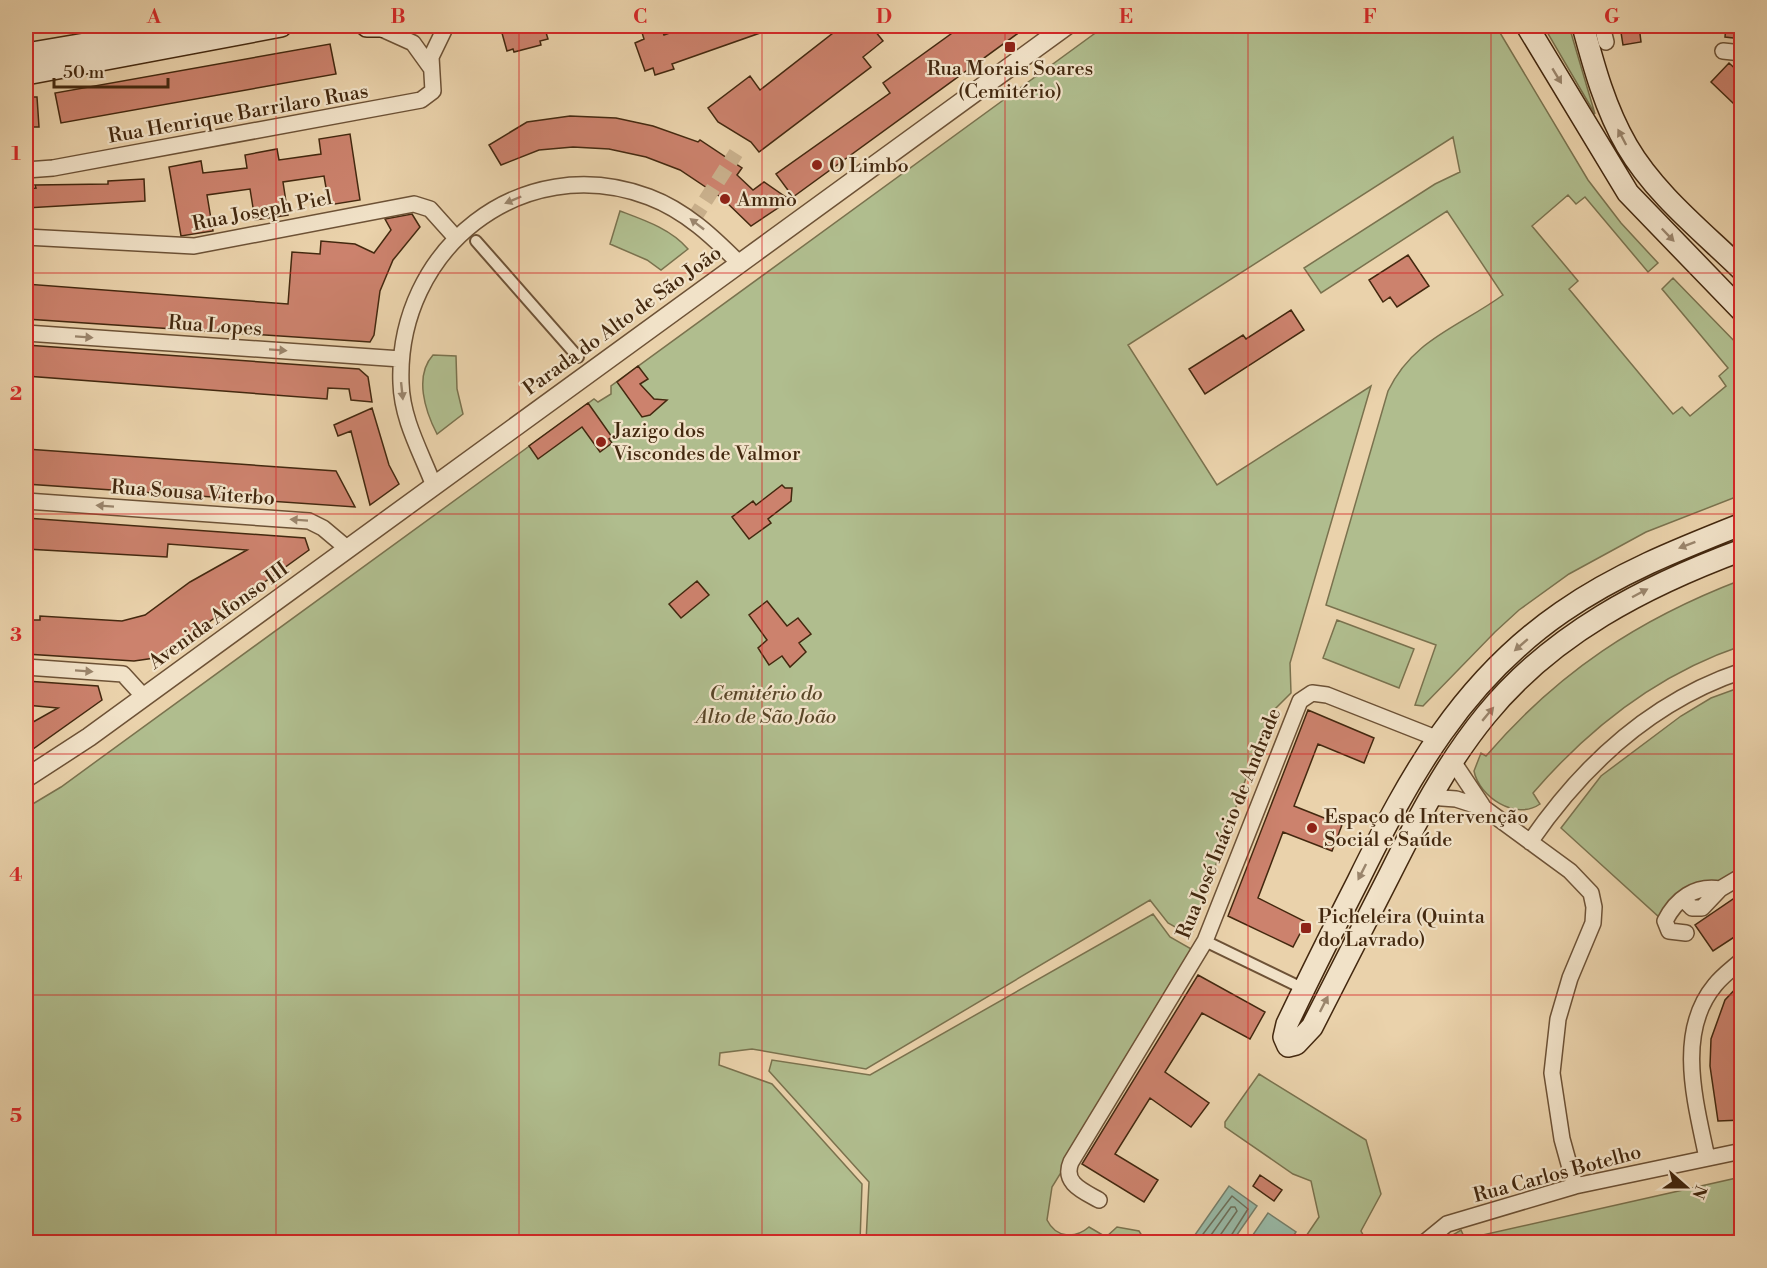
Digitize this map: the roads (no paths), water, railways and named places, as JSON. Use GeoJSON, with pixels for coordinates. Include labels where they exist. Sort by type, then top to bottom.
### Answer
{"type":"FeatureCollection","features":[{"type":"Feature","properties":{"kind":"main road"},"geometry":{"type":"LineString","coordinates":[[26,54],[191,26]]}},
{"type":"Feature","properties":{"kind":"main road"},"geometry":{"type":"LineString","coordinates":[[26,74],[281,26]]}},
{"type":"Feature","properties":{"kind":"main road"},"geometry":{"type":"LineString","coordinates":[[350,26],[401,26]]}},
{"type":"Feature","properties":{"kind":"main road"},"geometry":{"type":"LineString","coordinates":[[1527,26],[1628,193],[1742,311]]}},
{"type":"Feature","properties":{"kind":"main road"},"geometry":{"type":"LineString","coordinates":[[1583,26],[1601,92],[1634,157],[1655,185],[1742,270]]}},
{"type":"Feature","properties":{"kind":"main road"},"geometry":{"type":"LineString","coordinates":[[1742,524],[1642,565],[1562,613],[1496,667],[1466,699],[1436,738],[1391,813],[1285,1030],[1285,1043],[1288,1046],[1296,1044],[1312,1027],[1429,798],[1452,760],[1499,701],[1537,664],[1571,637],[1643,591],[1742,550]]}},
{"type":"Feature","properties":{"kind":"street"},"geometry":{"type":"LineString","coordinates":[[371,26],[413,43],[431,68]]}},
{"type":"Feature","properties":{"kind":"street","name":"Rua Henrique Barrilaro Ruas"},"geometry":{"type":"LineString","coordinates":[[26,170],[53,168],[421,100],[432,91],[431,57],[446,26]]}},
{"type":"Feature","properties":{"kind":"street"},"geometry":{"type":"LineString","coordinates":[[740,264],[1066,26]]}},
{"type":"Feature","properties":{"kind":"street"},"geometry":{"type":"LineString","coordinates":[[1602,26],[1606,42]]}},
{"type":"Feature","properties":{"kind":"street"},"geometry":{"type":"LineString","coordinates":[[1723,51],[1742,53]]}},
{"type":"Feature","properties":{"kind":"street","name":"Parada do Alto de São João"},"geometry":{"type":"LineString","coordinates":[[604,186],[650,197],[679,212],[703,228],[740,264],[434,486],[409,425],[401,385],[401,359],[405,331],[415,298],[432,266],[456,238],[489,212],[529,194],[558,187],[604,186]]}},
{"type":"Feature","properties":{"kind":"street","name":"Rua Joseph Piel"},"geometry":{"type":"LineString","coordinates":[[26,237],[194,246],[414,204],[430,209],[456,238]]}},
{"type":"Feature","properties":{"kind":"street","name":"Parada do Alto de São João"},"geometry":{"type":"LineString","coordinates":[[476,241],[578,357]]}},
{"type":"Feature","properties":{"kind":"street","name":"Rua Lopes"},"geometry":{"type":"LineString","coordinates":[[26,333],[401,359]]}},
{"type":"Feature","properties":{"kind":"street","name":"Avenida Afonso III"},"geometry":{"type":"LineString","coordinates":[[26,778],[89,737],[434,486]]}},
{"type":"Feature","properties":{"kind":"street","name":"Rua Sousa Viterbo"},"geometry":{"type":"LineString","coordinates":[[26,501],[309,521],[323,528],[348,549]]}},
{"type":"Feature","properties":{"kind":"street"},"geometry":{"type":"LineString","coordinates":[[26,667],[123,674],[144,697]]}},
{"type":"Feature","properties":{"kind":"street"},"geometry":{"type":"LineString","coordinates":[[1530,842],[1554,808],[1600,757],[1649,718],[1702,687],[1742,671]]}},
{"type":"Feature","properties":{"kind":"street","name":"Rua José Inácio de Andrade"},"geometry":{"type":"LineString","coordinates":[[1099,1200],[1081,1190],[1070,1180],[1068,1174],[1071,1162],[1205,941],[1296,710],[1307,694],[1327,695],[1436,738]]}},
{"type":"Feature","properties":{"kind":"street"},"geometry":{"type":"LineString","coordinates":[[1452,760],[1467,786],[1484,808],[1580,880],[1591,893],[1594,907],[1591,930],[1569,978],[1558,1019],[1552,1073],[1562,1139],[1575,1186]]}},
{"type":"Feature","properties":{"kind":"street"},"geometry":{"type":"LineString","coordinates":[[1429,798],[1456,799],[1484,808]]}},
{"type":"Feature","properties":{"kind":"street"},"geometry":{"type":"LineString","coordinates":[[1686,933],[1669,931],[1665,921],[1673,906],[1707,886],[1720,889],[1742,876]]}},
{"type":"Feature","properties":{"kind":"street"},"geometry":{"type":"LineString","coordinates":[[1205,941],[1304,989]]}},
{"type":"Feature","properties":{"kind":"street"},"geometry":{"type":"LineString","coordinates":[[1707,1158],[1691,1069],[1694,1025],[1714,986],[1742,960]]}},
{"type":"Feature","properties":{"kind":"street","name":"Rua Carlos Botelho"},"geometry":{"type":"LineString","coordinates":[[1425,1242],[1447,1224],[1575,1186],[1742,1151]]}},
{"type":"Feature","properties":{"kind":"water"},"geometry":{"type":"Polygon","coordinates":[[[1229,1186],[1257,1206],[1232,1242],[1190,1242],[1229,1186]]]}},
{"type":"Feature","properties":{"kind":"water"},"geometry":{"type":"Polygon","coordinates":[[[1268,1213],[1296,1232],[1289,1242],[1248,1242],[1268,1213]]]}},
{"type":"Feature","properties":{"kind":"tunnel"},"geometry":{"type":"LineString","coordinates":[[693,220],[736,153]]}},
{"type":"Feature","properties":{"kind":"place","name":"Rua Morais Soares (Cemitério)"},"geometry":{"type":"Point","coordinates":[1010,47]}},
{"type":"Feature","properties":{"kind":"place","name":"O Limbo"},"geometry":{"type":"Point","coordinates":[817,165]}},
{"type":"Feature","properties":{"kind":"place","name":"Ammò"},"geometry":{"type":"Point","coordinates":[725,199]}},
{"type":"Feature","properties":{"kind":"place","name":"Jazigo dos Viscondes de Valmor"},"geometry":{"type":"Point","coordinates":[601,442]}},
{"type":"Feature","properties":{"kind":"place","name":"Espaço de Intervenção Social e Saúde"},"geometry":{"type":"Point","coordinates":[1312,828]}},
{"type":"Feature","properties":{"kind":"place","name":"Picheleira (Quinta do Lavrado)"},"geometry":{"type":"Point","coordinates":[1306,928]}},
{"type":"Feature","properties":{"kind":"park label","name":"Cemitério do Alto de São João"},"geometry":{"type":"Point","coordinates":[766,704]}}]}
